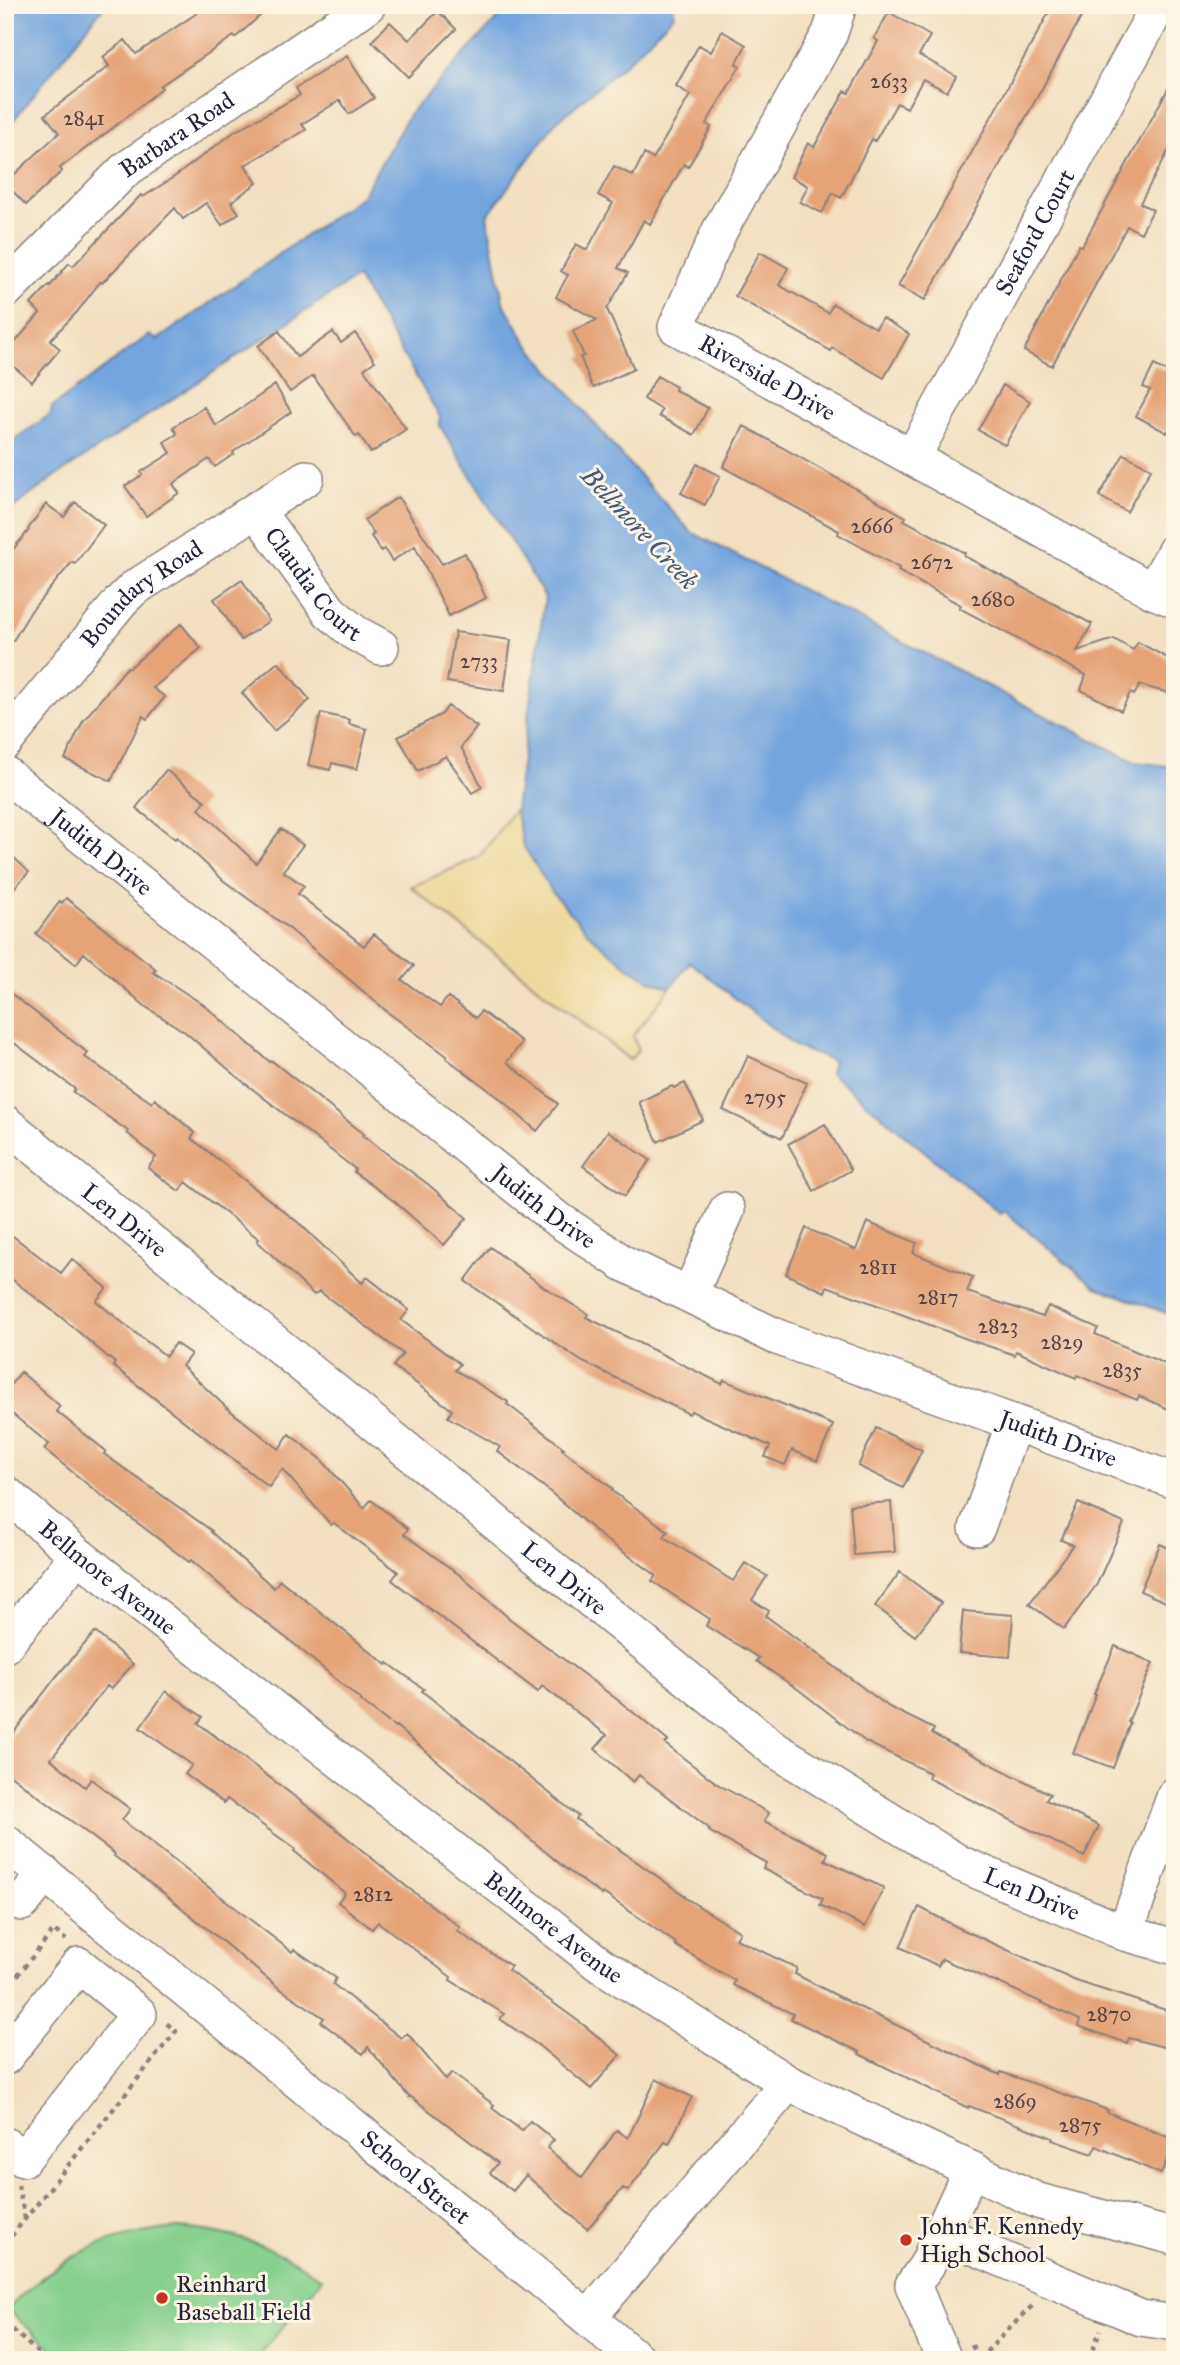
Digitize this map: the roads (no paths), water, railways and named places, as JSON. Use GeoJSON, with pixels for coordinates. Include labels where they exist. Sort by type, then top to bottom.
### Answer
{"type":"FeatureCollection","features":[{"type":"Feature","properties":{"kind":"street","name":"Barbara Road"},"geometry":{"type":"LineString","coordinates":[[5,291],[125,170],[368,5]]}},
{"type":"Feature","properties":{"kind":"street","name":"Riverside Drive"},"geometry":{"type":"LineString","coordinates":[[839,5],[830,33],[720,230],[676,327],[1164,595]]}},
{"type":"Feature","properties":{"kind":"street","name":"Seaford Court"},"geometry":{"type":"LineString","coordinates":[[912,458],[1159,5]]}},
{"type":"Feature","properties":{"kind":"street","name":"Boundary Road"},"geometry":{"type":"LineString","coordinates":[[5,742],[120,602],[134,589],[306,478]]}},
{"type":"Feature","properties":{"kind":"street","name":"Claudia Court"},"geometry":{"type":"LineString","coordinates":[[256,510],[330,612],[355,633],[381,647]]}},
{"type":"Feature","properties":{"kind":"street"},"geometry":{"type":"LineString","coordinates":[[1164,595],[1175,551]]}},
{"type":"Feature","properties":{"kind":"street","name":"Judith Drive"},"geometry":{"type":"LineString","coordinates":[[5,774],[553,1216],[624,1263],[777,1337],[1175,1480]]}},
{"type":"Feature","properties":{"kind":"street","name":"Len Drive"},"geometry":{"type":"LineString","coordinates":[[5,1123],[774,1749],[959,1863],[1125,1933],[1175,1947]]}},
{"type":"Feature","properties":{"kind":"street"},"geometry":{"type":"LineString","coordinates":[[690,1294],[727,1210]]}},
{"type":"Feature","properties":{"kind":"street"},"geometry":{"type":"LineString","coordinates":[[978,1528],[1014,1423]]}},
{"type":"Feature","properties":{"kind":"street","name":"Bellmore Avenue"},"geometry":{"type":"LineString","coordinates":[[5,1493],[78,1555],[599,1964],[788,2083],[1038,2201],[1175,2237]]}},
{"type":"Feature","properties":{"kind":"street"},"geometry":{"type":"LineString","coordinates":[[5,1645],[78,1555]]}},
{"type":"Feature","properties":{"kind":"street"},"geometry":{"type":"LineString","coordinates":[[1125,1933],[1175,1795]]}},
{"type":"Feature","properties":{"kind":"street","name":"School Street"},"geometry":{"type":"LineString","coordinates":[[5,1842],[638,2360]]}},
{"type":"Feature","properties":{"kind":"street"},"geometry":{"type":"LineString","coordinates":[[22,1903],[45,1874]]}},
{"type":"Feature","properties":{"kind":"street"},"geometry":{"type":"LineString","coordinates":[[107,1987],[138,1950]]}},
{"type":"Feature","properties":{"kind":"street"},"geometry":{"type":"LineString","coordinates":[[5,2057],[79,1965],[139,2014],[23,2159],[5,2145]]}},
{"type":"Feature","properties":{"kind":"street"},"geometry":{"type":"LineString","coordinates":[[588,2318],[788,2083]]}},
{"type":"Feature","properties":{"kind":"street"},"geometry":{"type":"LineString","coordinates":[[955,2348],[914,2285],[927,2265],[971,2169]]}},
{"type":"Feature","properties":{"kind":"street"},"geometry":{"type":"LineString","coordinates":[[941,2233],[1141,2318],[1175,2323]]}},
{"type":"Feature","properties":{"kind":"water"},"geometry":{"type":"Polygon","coordinates":[[[5,5],[105,5],[5,131],[5,5]]]}},
{"type":"Feature","properties":{"kind":"water","name":"Bellmore Creek"},"geometry":{"type":"Polygon","coordinates":[[[510,5],[672,5],[675,14],[626,63],[555,123],[487,216],[503,302],[527,343],[621,455],[691,532],[1135,762],[1175,767],[1175,1316],[1096,1287],[1004,1211],[1000,1214],[830,1073],[833,1061],[796,1047],[690,962],[670,988],[628,967],[590,935],[552,892],[523,845],[515,809],[545,597],[440,426],[440,417],[357,277],[56,476],[5,514],[5,447],[51,414],[52,407],[149,335],[157,340],[362,196],[410,113],[510,5]]]}},
{"type":"Feature","properties":{"kind":"place","name":"John F. Kennedy High School"},"geometry":{"type":"Point","coordinates":[906,2240]}},
{"type":"Feature","properties":{"kind":"place","name":"Reinhard Baseball Field"},"geometry":{"type":"Point","coordinates":[162,2298]}}]}
